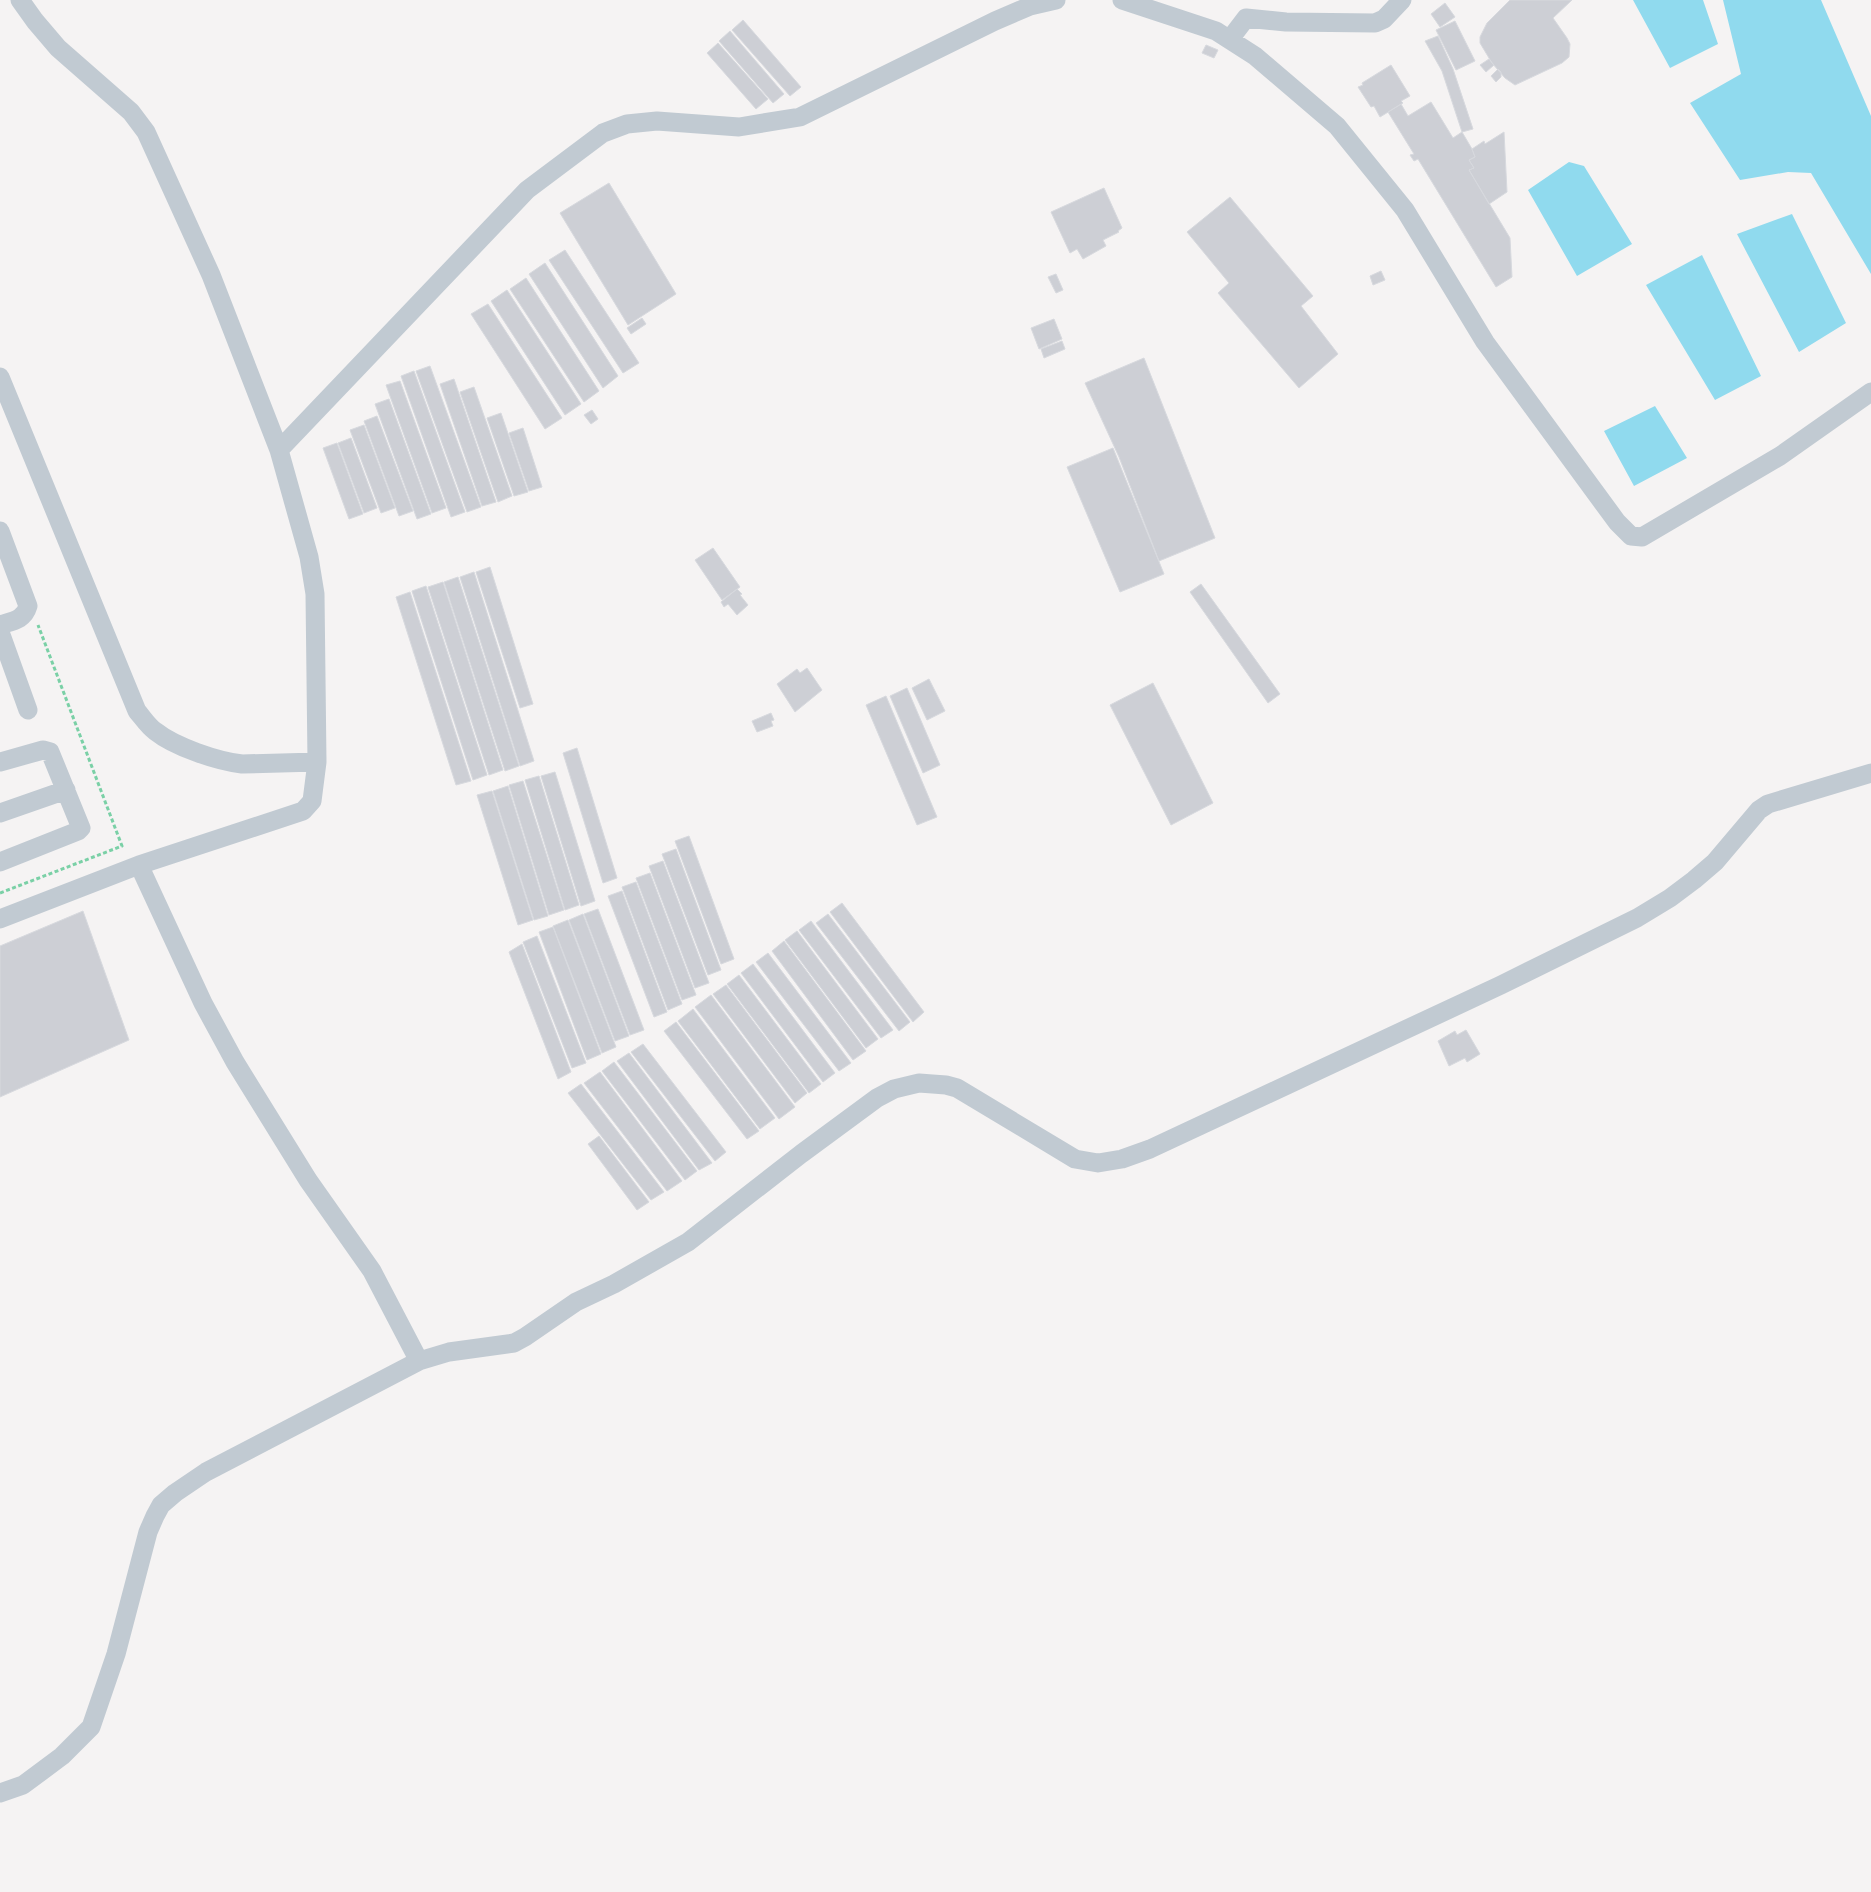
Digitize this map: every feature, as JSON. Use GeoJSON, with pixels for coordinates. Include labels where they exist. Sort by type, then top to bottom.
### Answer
{"type":"FeatureCollection","features":[{"type":"Feature","properties":{"kind":"street"},"geometry":{"type":"LineString","coordinates":[[0,919],[139,866],[303,811],[312,800],[317,762],[315,594],[309,557],[279,450],[212,275],[146,132],[131,112],[58,48],[20,0]]}},
{"type":"Feature","properties":{"kind":"street"},"geometry":{"type":"LineString","coordinates":[[279,450],[526,190],[603,133],[627,124],[657,121],[739,127],[800,117],[996,21],[1030,6],[1056,0]]}},
{"type":"Feature","properties":{"kind":"street"},"geometry":{"type":"LineString","coordinates":[[1122,0],[1216,30],[1255,56],[1337,126],[1405,210],[1485,342],[1617,522],[1631,536],[1642,537],[1780,456],[1871,392]]}},
{"type":"Feature","properties":{"kind":"street"},"geometry":{"type":"LineString","coordinates":[[1230,39],[1246,18],[1286,22],[1375,23],[1384,19],[1402,0]]}},
{"type":"Feature","properties":{"kind":"street"},"geometry":{"type":"LineString","coordinates":[[0,377],[137,711],[153,730],[173,743],[230,762],[242,764],[317,762]]}},
{"type":"Feature","properties":{"kind":"street"},"geometry":{"type":"LineString","coordinates":[[0,531],[28,606],[21,618],[0,625]]}},
{"type":"Feature","properties":{"kind":"street"},"geometry":{"type":"LineString","coordinates":[[0,632],[28,710]]}},
{"type":"Feature","properties":{"kind":"street"},"geometry":{"type":"LineString","coordinates":[[0,762],[47,750],[50,752],[80,830],[0,862]]}},
{"type":"Feature","properties":{"kind":"street"},"geometry":{"type":"LineString","coordinates":[[0,1793],[23,1785],[62,1756],[91,1727],[116,1654],[148,1532],[161,1505],[175,1493],[206,1472],[419,1361],[449,1352],[514,1343],[525,1338],[576,1302],[614,1284],[688,1242],[877,1098],[908,1085],[933,1083],[957,1088],[1057,1149],[1081,1160],[1098,1163],[1150,1149],[1501,985],[1637,918],[1670,898],[1715,862],[1763,807],[1783,799],[1871,773]]}},
{"type":"Feature","properties":{"kind":"street"},"geometry":{"type":"LineString","coordinates":[[0,813],[66,790]]}},
{"type":"Feature","properties":{"kind":"street"},"geometry":{"type":"LineString","coordinates":[[139,866],[203,1003],[235,1062],[308,1180],[372,1271],[419,1361]]}},
{"type":"Feature","properties":{"kind":"water"},"geometry":{"type":"Polygon","coordinates":[[[1633,0],[1703,0],[1718,44],[1670,68],[1633,0]]]}},
{"type":"Feature","properties":{"kind":"water"},"geometry":{"type":"Polygon","coordinates":[[[1723,0],[1821,0],[1871,116],[1871,274],[1811,173],[1788,172],[1740,180],[1690,103],[1741,74],[1723,0]]]}},
{"type":"Feature","properties":{"kind":"water"},"geometry":{"type":"Polygon","coordinates":[[[1569,162],[1584,166],[1632,244],[1577,276],[1528,190],[1569,162]]]}},
{"type":"Feature","properties":{"kind":"water"},"geometry":{"type":"Polygon","coordinates":[[[1792,214],[1846,323],[1799,352],[1737,234],[1792,214]]]}},
{"type":"Feature","properties":{"kind":"water"},"geometry":{"type":"Polygon","coordinates":[[[1702,255],[1761,376],[1715,400],[1646,285],[1702,255]]]}},
{"type":"Feature","properties":{"kind":"water"},"geometry":{"type":"Polygon","coordinates":[[[1655,406],[1687,458],[1634,486],[1604,431],[1655,406]]]}},
{"type":"Feature","properties":{"kind":"building"},"geometry":{"type":"Polygon","coordinates":[[[1510,0],[1572,0],[1553,18],[1570,44],[1569,57],[1562,63],[1515,85],[1505,78],[1492,63],[1480,43],[1480,37],[1487,23],[1510,0]]]}},
{"type":"Feature","properties":{"kind":"building"},"geometry":{"type":"Polygon","coordinates":[[[1445,3],[1455,17],[1440,27],[1431,14],[1445,3]]]}},
{"type":"Feature","properties":{"kind":"building"},"geometry":{"type":"Polygon","coordinates":[[[743,20],[801,87],[790,96],[732,30],[743,20]]]}},
{"type":"Feature","properties":{"kind":"building"},"geometry":{"type":"Polygon","coordinates":[[[1455,21],[1475,61],[1456,70],[1436,30],[1455,21]]]}},
{"type":"Feature","properties":{"kind":"building"},"geometry":{"type":"Polygon","coordinates":[[[730,31],[784,94],[773,103],[719,41],[730,31]]]}},
{"type":"Feature","properties":{"kind":"building"},"geometry":{"type":"Polygon","coordinates":[[[1438,36],[1453,69],[1473,129],[1462,132],[1442,71],[1425,41],[1438,36]]]}},
{"type":"Feature","properties":{"kind":"building"},"geometry":{"type":"Polygon","coordinates":[[[718,43],[768,99],[756,109],[707,53],[718,43]]]}},
{"type":"Feature","properties":{"kind":"building"},"geometry":{"type":"Polygon","coordinates":[[[1206,45],[1218,50],[1214,58],[1202,53],[1206,45]]]}},
{"type":"Feature","properties":{"kind":"building"},"geometry":{"type":"Polygon","coordinates":[[[1489,59],[1494,65],[1486,72],[1480,65],[1489,59]]]}},
{"type":"Feature","properties":{"kind":"building"},"geometry":{"type":"Polygon","coordinates":[[[1391,65],[1410,96],[1401,101],[1403,103],[1380,117],[1374,106],[1371,107],[1358,87],[1391,65]]]}},
{"type":"Feature","properties":{"kind":"building"},"geometry":{"type":"Polygon","coordinates":[[[1498,69],[1501,72],[1501,77],[1496,82],[1491,76],[1498,69]]]}},
{"type":"Feature","properties":{"kind":"building"},"geometry":{"type":"Polygon","coordinates":[[[1431,102],[1453,138],[1462,132],[1472,149],[1475,157],[1469,160],[1474,168],[1469,170],[1510,238],[1512,277],[1496,287],[1418,159],[1414,161],[1410,155],[1414,154],[1388,112],[1401,104],[1408,116],[1431,102]]]}},
{"type":"Feature","properties":{"kind":"building"},"geometry":{"type":"Polygon","coordinates":[[[1504,132],[1507,192],[1489,204],[1469,170],[1474,168],[1469,160],[1475,157],[1472,149],[1484,141],[1485,144],[1504,132]]]}},
{"type":"Feature","properties":{"kind":"building"},"geometry":{"type":"Polygon","coordinates":[[[609,183],[676,294],[628,325],[560,213],[609,183]]]}},
{"type":"Feature","properties":{"kind":"building"},"geometry":{"type":"Polygon","coordinates":[[[1104,188],[1122,228],[1119,232],[1103,240],[1106,246],[1083,259],[1077,249],[1070,253],[1051,212],[1104,188]]]}},
{"type":"Feature","properties":{"kind":"building"},"geometry":{"type":"Polygon","coordinates":[[[1230,197],[1313,296],[1301,306],[1338,354],[1299,388],[1218,293],[1229,283],[1187,232],[1230,197]]]}},
{"type":"Feature","properties":{"kind":"building"},"geometry":{"type":"Polygon","coordinates":[[[565,250],[639,363],[623,373],[549,260],[565,250]]]}},
{"type":"Feature","properties":{"kind":"building"},"geometry":{"type":"Polygon","coordinates":[[[545,263],[618,376],[603,388],[529,274],[545,263]]]}},
{"type":"Feature","properties":{"kind":"building"},"geometry":{"type":"Polygon","coordinates":[[[1381,271],[1385,280],[1373,285],[1370,276],[1381,271]]]}},
{"type":"Feature","properties":{"kind":"building"},"geometry":{"type":"Polygon","coordinates":[[[1056,274],[1063,290],[1056,293],[1048,277],[1056,274]]]}},
{"type":"Feature","properties":{"kind":"building"},"geometry":{"type":"Polygon","coordinates":[[[526,278],[599,391],[584,402],[510,289],[526,278]]]}},
{"type":"Feature","properties":{"kind":"building"},"geometry":{"type":"Polygon","coordinates":[[[507,290],[581,404],[565,415],[491,301],[507,290]]]}},
{"type":"Feature","properties":{"kind":"building"},"geometry":{"type":"Polygon","coordinates":[[[488,304],[562,418],[545,429],[471,314],[488,304]]]}},
{"type":"Feature","properties":{"kind":"building"},"geometry":{"type":"Polygon","coordinates":[[[642,318],[646,324],[631,334],[627,328],[642,318]]]}},
{"type":"Feature","properties":{"kind":"building"},"geometry":{"type":"Polygon","coordinates":[[[1054,319],[1062,339],[1039,349],[1031,328],[1054,319]]]}},
{"type":"Feature","properties":{"kind":"building"},"geometry":{"type":"Polygon","coordinates":[[[1062,341],[1065,349],[1044,358],[1041,349],[1062,341]]]}},
{"type":"Feature","properties":{"kind":"building"},"geometry":{"type":"Polygon","coordinates":[[[1144,358],[1215,538],[1159,561],[1119,457],[1085,383],[1144,358]]]}},
{"type":"Feature","properties":{"kind":"building"},"geometry":{"type":"Polygon","coordinates":[[[430,366],[481,507],[467,512],[416,371],[430,366]]]}},
{"type":"Feature","properties":{"kind":"building"},"geometry":{"type":"Polygon","coordinates":[[[414,371],[465,512],[451,517],[401,376],[414,371]]]}},
{"type":"Feature","properties":{"kind":"building"},"geometry":{"type":"Polygon","coordinates":[[[454,379],[496,502],[482,506],[440,384],[454,379]]]}},
{"type":"Feature","properties":{"kind":"building"},"geometry":{"type":"Polygon","coordinates":[[[400,381],[446,508],[432,513],[386,385],[400,381]]]}},
{"type":"Feature","properties":{"kind":"building"},"geometry":{"type":"Polygon","coordinates":[[[474,387],[512,496],[498,502],[460,392],[474,387]]]}},
{"type":"Feature","properties":{"kind":"building"},"geometry":{"type":"Polygon","coordinates":[[[389,399],[431,514],[417,519],[375,404],[389,399]]]}},
{"type":"Feature","properties":{"kind":"building"},"geometry":{"type":"Polygon","coordinates":[[[592,410],[598,419],[591,424],[584,415],[592,410]]]}},
{"type":"Feature","properties":{"kind":"building"},"geometry":{"type":"Polygon","coordinates":[[[501,413],[528,492],[514,496],[487,418],[501,413]]]}},
{"type":"Feature","properties":{"kind":"building"},"geometry":{"type":"Polygon","coordinates":[[[377,416],[413,511],[399,516],[364,421],[377,416]]]}},
{"type":"Feature","properties":{"kind":"building"},"geometry":{"type":"Polygon","coordinates":[[[364,425],[395,508],[381,513],[350,430],[364,425]]]}},
{"type":"Feature","properties":{"kind":"building"},"geometry":{"type":"Polygon","coordinates":[[[523,428],[542,487],[529,491],[509,433],[523,428]]]}},
{"type":"Feature","properties":{"kind":"building"},"geometry":{"type":"Polygon","coordinates":[[[351,438],[377,508],[364,513],[338,443],[351,438]]]}},
{"type":"Feature","properties":{"kind":"building"},"geometry":{"type":"Polygon","coordinates":[[[337,443],[363,514],[349,519],[323,448],[337,443]]]}},
{"type":"Feature","properties":{"kind":"building"},"geometry":{"type":"Polygon","coordinates":[[[1113,448],[1164,574],[1120,592],[1067,467],[1113,448]]]}},
{"type":"Feature","properties":{"kind":"building"},"geometry":{"type":"Polygon","coordinates":[[[713,548],[740,587],[722,600],[695,560],[713,548]]]}},
{"type":"Feature","properties":{"kind":"building"},"geometry":{"type":"Polygon","coordinates":[[[490,567],[533,704],[520,708],[476,572],[490,567]]]}},
{"type":"Feature","properties":{"kind":"building"},"geometry":{"type":"Polygon","coordinates":[[[474,572],[534,761],[520,766],[460,577],[474,572]]]}},
{"type":"Feature","properties":{"kind":"building"},"geometry":{"type":"Polygon","coordinates":[[[458,577],[519,766],[505,771],[444,582],[458,577]]]}},
{"type":"Feature","properties":{"kind":"building"},"geometry":{"type":"Polygon","coordinates":[[[443,582],[503,770],[489,775],[428,587],[443,582]]]}},
{"type":"Feature","properties":{"kind":"building"},"geometry":{"type":"Polygon","coordinates":[[[1201,584],[1280,694],[1268,703],[1190,592],[1201,584]]]}},
{"type":"Feature","properties":{"kind":"building"},"geometry":{"type":"Polygon","coordinates":[[[426,586],[487,775],[473,780],[412,591],[426,586]]]}},
{"type":"Feature","properties":{"kind":"building"},"geometry":{"type":"Polygon","coordinates":[[[737,589],[748,605],[737,615],[728,604],[724,607],[721,602],[737,589]]]}},
{"type":"Feature","properties":{"kind":"building"},"geometry":{"type":"Polygon","coordinates":[[[410,592],[471,781],[456,785],[396,597],[410,592]]]}},
{"type":"Feature","properties":{"kind":"building"},"geometry":{"type":"Polygon","coordinates":[[[807,668],[822,690],[795,712],[777,684],[797,669],[800,673],[807,668]]]}},
{"type":"Feature","properties":{"kind":"building"},"geometry":{"type":"Polygon","coordinates":[[[929,679],[945,711],[927,720],[912,688],[929,679]]]}},
{"type":"Feature","properties":{"kind":"building"},"geometry":{"type":"Polygon","coordinates":[[[1153,683],[1213,803],[1171,825],[1110,705],[1153,683]]]}},
{"type":"Feature","properties":{"kind":"building"},"geometry":{"type":"Polygon","coordinates":[[[907,688],[940,765],[923,773],[890,696],[907,688]]]}},
{"type":"Feature","properties":{"kind":"building"},"geometry":{"type":"Polygon","coordinates":[[[886,696],[937,817],[917,825],[866,705],[886,696]]]}},
{"type":"Feature","properties":{"kind":"building"},"geometry":{"type":"Polygon","coordinates":[[[771,713],[774,720],[771,721],[773,726],[757,732],[752,721],[771,713]]]}},
{"type":"Feature","properties":{"kind":"building"},"geometry":{"type":"Polygon","coordinates":[[[577,748],[617,878],[603,883],[563,753],[577,748]]]}},
{"type":"Feature","properties":{"kind":"building"},"geometry":{"type":"Polygon","coordinates":[[[555,772],[595,901],[581,906],[541,776],[555,772]]]}},
{"type":"Feature","properties":{"kind":"building"},"geometry":{"type":"Polygon","coordinates":[[[539,776],[579,905],[565,910],[525,780],[539,776]]]}},
{"type":"Feature","properties":{"kind":"building"},"geometry":{"type":"Polygon","coordinates":[[[523,781],[564,910],[549,915],[509,785],[523,781]]]}},
{"type":"Feature","properties":{"kind":"building"},"geometry":{"type":"Polygon","coordinates":[[[508,786],[548,916],[534,920],[493,791],[508,786]]]}},
{"type":"Feature","properties":{"kind":"building"},"geometry":{"type":"Polygon","coordinates":[[[492,791],[533,920],[518,925],[477,795],[492,791]]]}},
{"type":"Feature","properties":{"kind":"building"},"geometry":{"type":"Polygon","coordinates":[[[689,836],[734,959],[721,964],[675,841],[689,836]]]}},
{"type":"Feature","properties":{"kind":"building"},"geometry":{"type":"Polygon","coordinates":[[[676,849],[721,970],[708,975],[662,854],[676,849]]]}},
{"type":"Feature","properties":{"kind":"building"},"geometry":{"type":"Polygon","coordinates":[[[663,861],[709,983],[695,988],[649,866],[663,861]]]}},
{"type":"Feature","properties":{"kind":"building"},"geometry":{"type":"Polygon","coordinates":[[[650,873],[696,995],[682,1000],[636,878],[650,873]]]}},
{"type":"Feature","properties":{"kind":"building"},"geometry":{"type":"Polygon","coordinates":[[[636,882],[682,1004],[668,1010],[622,887],[636,882]]]}},
{"type":"Feature","properties":{"kind":"building"},"geometry":{"type":"Polygon","coordinates":[[[622,891],[667,1012],[654,1017],[608,896],[622,891]]]}},
{"type":"Feature","properties":{"kind":"building"},"geometry":{"type":"Polygon","coordinates":[[[842,903],[924,1012],[913,1022],[830,912],[842,903]]]}},
{"type":"Feature","properties":{"kind":"building"},"geometry":{"type":"Polygon","coordinates":[[[598,909],[644,1030],[630,1035],[584,914],[598,909]]]}},
{"type":"Feature","properties":{"kind":"building"},"geometry":{"type":"Polygon","coordinates":[[[83,911],[129,1040],[0,1097],[0,946],[83,911]]]}},
{"type":"Feature","properties":{"kind":"building"},"geometry":{"type":"Polygon","coordinates":[[[583,914],[629,1036],[615,1041],[569,920],[583,914]]]}},
{"type":"Feature","properties":{"kind":"building"},"geometry":{"type":"Polygon","coordinates":[[[828,914],[910,1022],[899,1031],[816,923],[828,914]]]}},
{"type":"Feature","properties":{"kind":"building"},"geometry":{"type":"Polygon","coordinates":[[[568,920],[616,1047],[602,1053],[553,926],[568,920]]]}},
{"type":"Feature","properties":{"kind":"building"},"geometry":{"type":"Polygon","coordinates":[[[811,921],[893,1030],[881,1038],[799,930],[811,921]]]}},
{"type":"Feature","properties":{"kind":"building"},"geometry":{"type":"Polygon","coordinates":[[[553,927],[601,1054],[587,1060],[539,932],[553,927]]]}},
{"type":"Feature","properties":{"kind":"building"},"geometry":{"type":"Polygon","coordinates":[[[797,931],[878,1039],[866,1048],[785,940],[797,931]]]}},
{"type":"Feature","properties":{"kind":"building"},"geometry":{"type":"Polygon","coordinates":[[[537,936],[586,1063],[572,1068],[523,942],[537,936]]]}},
{"type":"Feature","properties":{"kind":"building"},"geometry":{"type":"Polygon","coordinates":[[[784,941],[866,1051],[853,1060],[772,951],[784,941]]]}},
{"type":"Feature","properties":{"kind":"building"},"geometry":{"type":"Polygon","coordinates":[[[522,944],[571,1072],[558,1079],[509,952],[522,944]]]}},
{"type":"Feature","properties":{"kind":"building"},"geometry":{"type":"Polygon","coordinates":[[[768,953],[851,1063],[839,1071],[756,962],[768,953]]]}},
{"type":"Feature","properties":{"kind":"building"},"geometry":{"type":"Polygon","coordinates":[[[753,964],[835,1073],[823,1082],[741,973],[753,964]]]}},
{"type":"Feature","properties":{"kind":"building"},"geometry":{"type":"Polygon","coordinates":[[[739,975],[821,1084],[809,1093],[727,984],[739,975]]]}},
{"type":"Feature","properties":{"kind":"building"},"geometry":{"type":"Polygon","coordinates":[[[726,985],[807,1093],[795,1103],[713,994],[726,985]]]}},
{"type":"Feature","properties":{"kind":"building"},"geometry":{"type":"Polygon","coordinates":[[[711,995],[795,1107],[779,1119],[695,1007],[711,995]]]}},
{"type":"Feature","properties":{"kind":"building"},"geometry":{"type":"Polygon","coordinates":[[[693,1009],[775,1118],[760,1129],[678,1021],[693,1009]]]}},
{"type":"Feature","properties":{"kind":"building"},"geometry":{"type":"Polygon","coordinates":[[[676,1022],[759,1131],[747,1139],[664,1031],[676,1022]]]}},
{"type":"Feature","properties":{"kind":"building"},"geometry":{"type":"Polygon","coordinates":[[[1466,1030],[1480,1054],[1467,1062],[1465,1058],[1449,1066],[1438,1041],[1455,1031],[1457,1035],[1466,1030]]]}},
{"type":"Feature","properties":{"kind":"building"},"geometry":{"type":"Polygon","coordinates":[[[643,1044],[726,1152],[715,1161],[631,1052],[643,1044]]]}},
{"type":"Feature","properties":{"kind":"building"},"geometry":{"type":"Polygon","coordinates":[[[629,1053],[712,1163],[699,1170],[617,1061],[629,1053]]]}},
{"type":"Feature","properties":{"kind":"building"},"geometry":{"type":"Polygon","coordinates":[[[614,1062],[697,1171],[685,1180],[602,1071],[614,1062]]]}},
{"type":"Feature","properties":{"kind":"building"},"geometry":{"type":"Polygon","coordinates":[[[600,1072],[682,1181],[667,1191],[584,1083],[600,1072]]]}},
{"type":"Feature","properties":{"kind":"building"},"geometry":{"type":"Polygon","coordinates":[[[581,1084],[664,1192],[651,1200],[568,1093],[581,1084]]]}},
{"type":"Feature","properties":{"kind":"building"},"geometry":{"type":"Polygon","coordinates":[[[599,1136],[649,1202],[637,1210],[588,1144],[599,1136]]]}}]}
